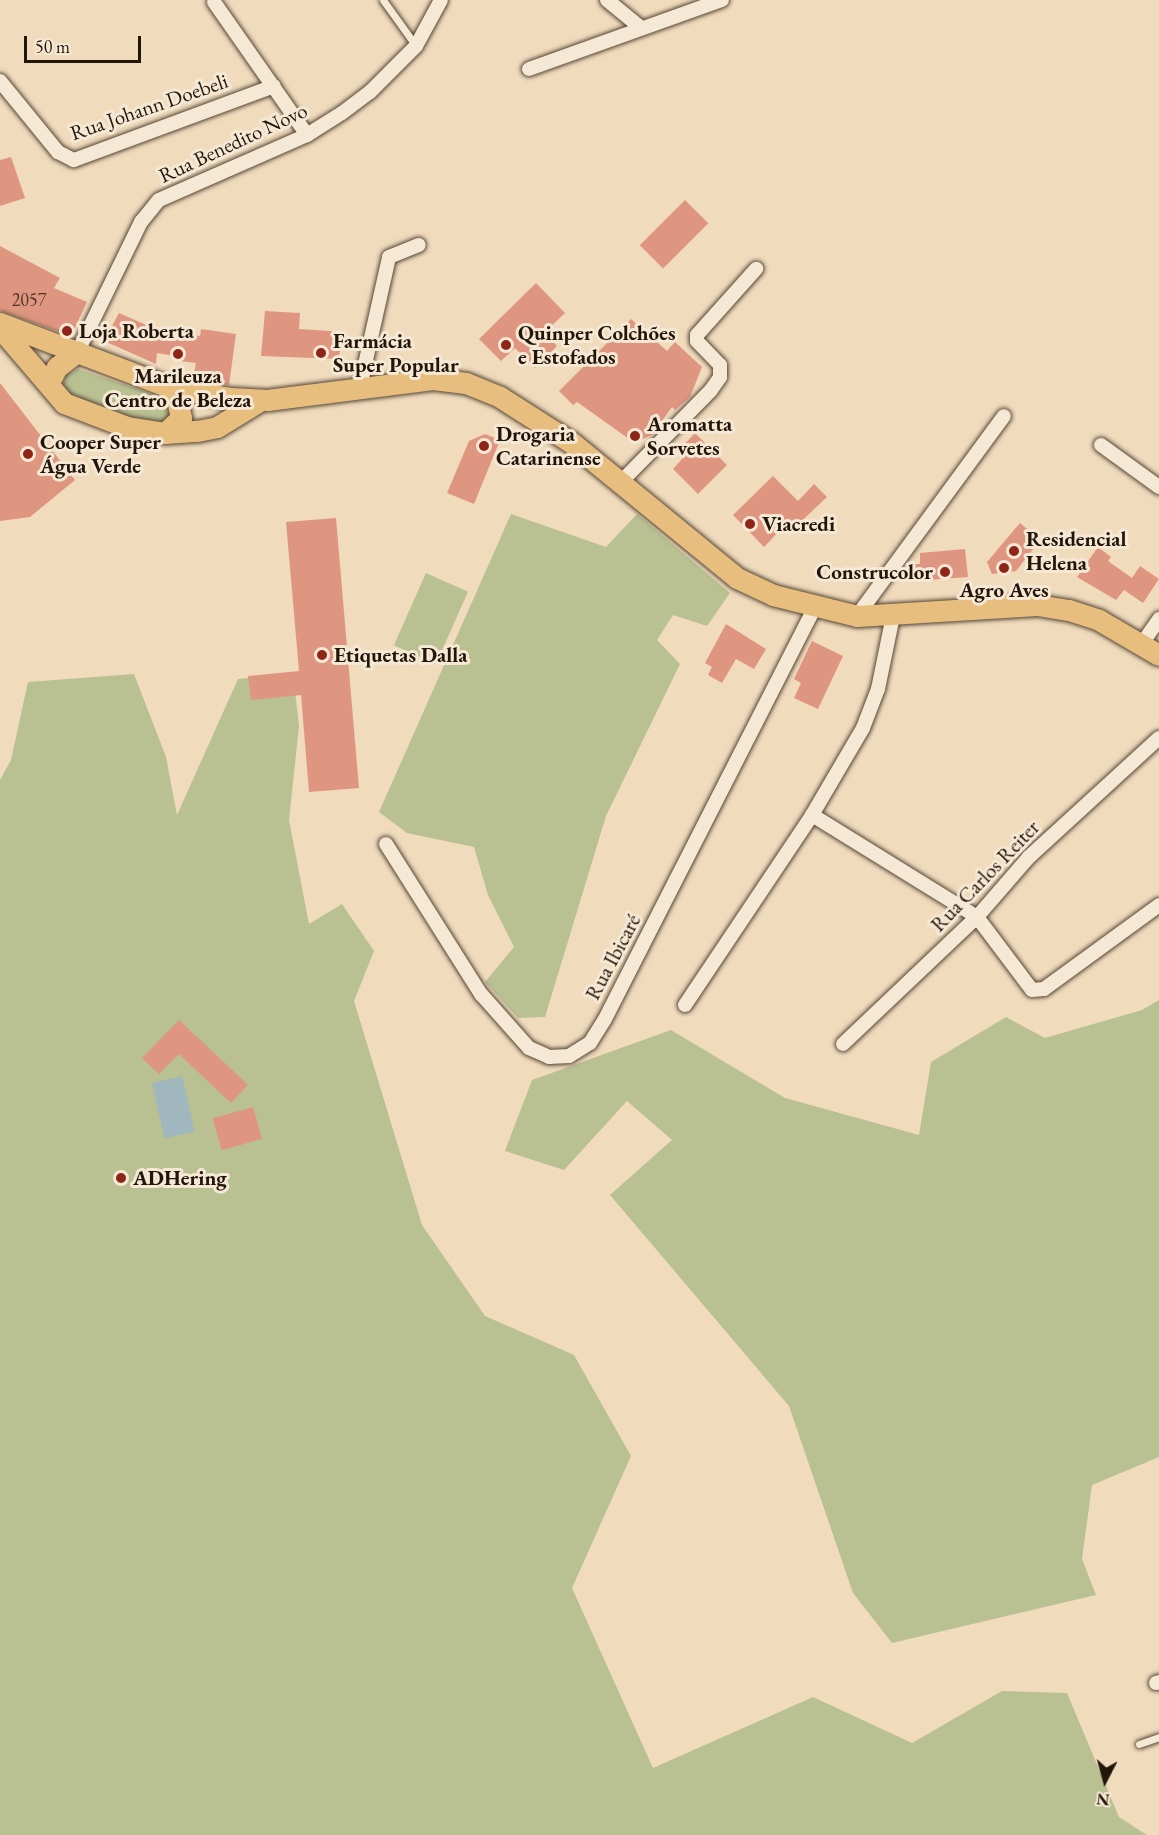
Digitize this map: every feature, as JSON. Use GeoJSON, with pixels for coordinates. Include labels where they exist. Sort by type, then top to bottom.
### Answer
{"type":"FeatureCollection","features":[{"type":"Feature","properties":{"kind":"main road"},"geometry":{"type":"LineString","coordinates":[[0,323],[175,389],[261,400],[433,379],[466,383],[525,411],[622,481],[737,578],[815,608],[857,616],[893,616],[1037,605],[1099,620],[1150,650]]}},
{"type":"Feature","properties":{"kind":"main road"},"geometry":{"type":"LineString","coordinates":[[0,328],[49,382],[64,403],[93,416],[165,434],[217,427],[261,400]]}},
{"type":"Feature","properties":{"kind":"main road"},"geometry":{"type":"LineString","coordinates":[[49,382],[57,367],[78,351]]}},
{"type":"Feature","properties":{"kind":"main road"},"geometry":{"type":"LineString","coordinates":[[165,434],[181,418],[175,389]]}},
{"type":"Feature","properties":{"kind":"street","name":"Rua Benedito Novo"},"geometry":{"type":"LineString","coordinates":[[78,351],[141,222],[159,200],[307,135],[370,92],[416,46],[441,0]]}},
{"type":"Feature","properties":{"kind":"street"},"geometry":{"type":"LineString","coordinates":[[607,0],[640,27]]}},
{"type":"Feature","properties":{"kind":"street"},"geometry":{"type":"LineString","coordinates":[[529,69],[640,27],[722,0]]}},
{"type":"Feature","properties":{"kind":"street"},"geometry":{"type":"LineString","coordinates":[[214,2],[307,135]]}},
{"type":"Feature","properties":{"kind":"street","name":"Rua Johann Doebeli"},"geometry":{"type":"LineString","coordinates":[[0,81],[58,152],[74,160],[274,86]]}},
{"type":"Feature","properties":{"kind":"street"},"geometry":{"type":"LineString","coordinates":[[360,387],[389,257],[419,245]]}},
{"type":"Feature","properties":{"kind":"street"},"geometry":{"type":"LineString","coordinates":[[622,481],[716,384],[720,365],[697,341],[697,335],[756,269]]}},
{"type":"Feature","properties":{"kind":"street"},"geometry":{"type":"LineString","coordinates":[[857,616],[1004,416]]}},
{"type":"Feature","properties":{"kind":"street"},"geometry":{"type":"LineString","coordinates":[[1101,445],[1159,487]]}},
{"type":"Feature","properties":{"kind":"street","name":"Rua Ibicaré"},"geometry":{"type":"LineString","coordinates":[[386,844],[481,994],[529,1048],[549,1057],[569,1056],[590,1043],[605,1019],[815,608]]}},
{"type":"Feature","properties":{"kind":"street"},"geometry":{"type":"LineString","coordinates":[[685,1005],[812,815],[863,728],[878,689],[893,616]]}},
{"type":"Feature","properties":{"kind":"street"},"geometry":{"type":"LineString","coordinates":[[1150,650],[1159,619]]}},
{"type":"Feature","properties":{"kind":"street","name":"Rua Carlos Reiter"},"geometry":{"type":"LineString","coordinates":[[843,1044],[977,917],[1029,856],[1159,738]]}},
{"type":"Feature","properties":{"kind":"street"},"geometry":{"type":"LineString","coordinates":[[812,815],[977,917],[1032,990],[1044,989],[1159,905]]}},
{"type":"Feature","properties":{"kind":"lane"},"geometry":{"type":"LineString","coordinates":[[383,0],[416,46]]}},
{"type":"Feature","properties":{"kind":"lane"},"geometry":{"type":"LineString","coordinates":[[1139,1744],[1159,1737]]}},
{"type":"Feature","properties":{"kind":"green space"},"geometry":{"type":"Polygon","coordinates":[[[78,369],[164,398],[170,404],[169,419],[157,427],[78,401],[63,388],[65,376],[78,369]]]}},
{"type":"Feature","properties":{"kind":"green space"},"geometry":{"type":"Polygon","coordinates":[[[511,514],[606,547],[637,514],[730,593],[707,626],[673,615],[657,640],[680,664],[606,816],[545,1017],[518,1018],[485,982],[514,947],[488,895],[474,847],[407,833],[379,812],[511,514]]]}},
{"type":"Feature","properties":{"kind":"green space"},"geometry":{"type":"Polygon","coordinates":[[[426,573],[468,592],[436,664],[394,645],[426,573]]]}},
{"type":"Feature","properties":{"kind":"green space"},"geometry":{"type":"Polygon","coordinates":[[[134,674],[166,757],[177,815],[238,679],[293,674],[299,726],[289,820],[309,924],[342,904],[374,951],[354,1001],[422,1225],[485,1316],[574,1355],[631,1456],[572,1588],[653,1768],[813,1697],[912,1743],[1002,1691],[1067,1693],[1119,1817],[1147,1835],[0,1835],[0,780],[11,760],[28,682],[134,674]]]}},
{"type":"Feature","properties":{"kind":"green space"},"geometry":{"type":"Polygon","coordinates":[[[1159,1000],[1159,1457],[1092,1485],[1082,1559],[1096,1595],[892,1643],[853,1593],[789,1406],[610,1195],[672,1140],[627,1101],[564,1170],[505,1151],[532,1080],[671,1030],[785,1098],[919,1135],[931,1062],[1006,1017],[1045,1038],[1142,1010],[1159,1000]]]}},
{"type":"Feature","properties":{"kind":"water"},"geometry":{"type":"Polygon","coordinates":[[[182,1076],[195,1132],[165,1139],[152,1083],[182,1076]]]}},
{"type":"Feature","properties":{"kind":"building"},"geometry":{"type":"Polygon","coordinates":[[[11,157],[25,198],[0,206],[0,160],[11,157]]]}},
{"type":"Feature","properties":{"kind":"building"},"geometry":{"type":"Polygon","coordinates":[[[685,200],[708,223],[663,269],[640,245],[685,200]]]}},
{"type":"Feature","properties":{"kind":"building"},"geometry":{"type":"Polygon","coordinates":[[[0,246],[60,278],[54,288],[87,302],[71,336],[0,311],[0,246]]]}},
{"type":"Feature","properties":{"kind":"building"},"geometry":{"type":"Polygon","coordinates":[[[536,283],[565,313],[544,333],[557,346],[535,368],[515,348],[501,361],[479,339],[536,283]]]}},
{"type":"Feature","properties":{"kind":"building"},"geometry":{"type":"Polygon","coordinates":[[[265,311],[300,313],[299,329],[345,332],[338,359],[261,356],[265,311]]]}},
{"type":"Feature","properties":{"kind":"building"},"geometry":{"type":"Polygon","coordinates":[[[119,313],[169,335],[169,331],[200,336],[201,329],[236,334],[229,385],[193,379],[196,363],[180,361],[181,357],[157,353],[156,364],[104,341],[119,313]]]}},
{"type":"Feature","properties":{"kind":"building"},"geometry":{"type":"Polygon","coordinates":[[[631,319],[667,351],[675,342],[702,367],[690,397],[675,410],[672,407],[652,435],[638,441],[632,441],[577,402],[573,405],[559,391],[631,319]]]}},
{"type":"Feature","properties":{"kind":"building","name":"Cooper Super Água Verde"},"geometry":{"type":"Polygon","coordinates":[[[0,383],[75,480],[30,517],[0,521],[0,383]]]}},
{"type":"Feature","properties":{"kind":"building"},"geometry":{"type":"Polygon","coordinates":[[[695,433],[727,465],[698,494],[673,469],[683,458],[677,452],[695,433]]]}},
{"type":"Feature","properties":{"kind":"building"},"geometry":{"type":"Polygon","coordinates":[[[485,434],[500,440],[474,504],[447,493],[469,441],[485,434]]]}},
{"type":"Feature","properties":{"kind":"building"},"geometry":{"type":"Polygon","coordinates":[[[773,476],[798,501],[814,484],[827,497],[790,532],[784,526],[764,547],[733,515],[773,476]]]}},
{"type":"Feature","properties":{"kind":"building","name":"Etiquetas Dalla"},"geometry":{"type":"Polygon","coordinates":[[[336,518],[359,788],[309,792],[301,695],[251,700],[248,676],[299,671],[286,522],[336,518]]]}},
{"type":"Feature","properties":{"kind":"building","name":"Residencial Helena"},"geometry":{"type":"Polygon","coordinates":[[[1020,523],[1040,540],[1016,571],[992,574],[987,562],[1020,523]]]}},
{"type":"Feature","properties":{"kind":"building"},"geometry":{"type":"Polygon","coordinates":[[[1098,547],[1111,557],[1108,561],[1132,578],[1140,566],[1159,579],[1143,603],[1124,590],[1116,600],[1077,577],[1098,547]]]}},
{"type":"Feature","properties":{"kind":"building"},"geometry":{"type":"Polygon","coordinates":[[[965,549],[968,577],[914,581],[912,564],[920,564],[920,553],[965,549]]]}},
{"type":"Feature","properties":{"kind":"building"},"geometry":{"type":"Polygon","coordinates":[[[726,624],[766,649],[754,669],[736,659],[722,683],[708,675],[712,667],[705,663],[726,624]]]}},
{"type":"Feature","properties":{"kind":"building"},"geometry":{"type":"Polygon","coordinates":[[[812,641],[843,656],[818,709],[794,698],[801,683],[794,679],[812,641]]]}},
{"type":"Feature","properties":{"kind":"building"},"geometry":{"type":"Polygon","coordinates":[[[179,1020],[248,1085],[231,1103],[179,1054],[159,1074],[142,1058],[179,1020]]]}},
{"type":"Feature","properties":{"kind":"building"},"geometry":{"type":"Polygon","coordinates":[[[253,1107],[262,1139],[222,1150],[213,1119],[253,1107]]]}},
{"type":"Feature","properties":{"kind":"place","name":"Loja Roberta"},"geometry":{"type":"Point","coordinates":[67,331]}},
{"type":"Feature","properties":{"kind":"place","name":"Quinper Colchões e Estofados"},"geometry":{"type":"Point","coordinates":[506,345]}},
{"type":"Feature","properties":{"kind":"place","name":"Farmácia Super Popular"},"geometry":{"type":"Point","coordinates":[321,353]}},
{"type":"Feature","properties":{"kind":"place","name":"Marileuza Centro de Beleza"},"geometry":{"type":"Point","coordinates":[178,354]}},
{"type":"Feature","properties":{"kind":"place","name":"Aromatta Sorvetes"},"geometry":{"type":"Point","coordinates":[635,436]}},
{"type":"Feature","properties":{"kind":"place","name":"Drogaria Catarinense"},"geometry":{"type":"Point","coordinates":[484,446]}},
{"type":"Feature","properties":{"kind":"place","name":"Cooper Super Água Verde"},"geometry":{"type":"Point","coordinates":[28,454]}},
{"type":"Feature","properties":{"kind":"place","name":"Viacredi"},"geometry":{"type":"Point","coordinates":[750,524]}},
{"type":"Feature","properties":{"kind":"place","name":"Residencial Helena"},"geometry":{"type":"Point","coordinates":[1014,551]}},
{"type":"Feature","properties":{"kind":"place","name":"Agro Aves"},"geometry":{"type":"Point","coordinates":[1004,568]}},
{"type":"Feature","properties":{"kind":"place","name":"Construcolor"},"geometry":{"type":"Point","coordinates":[945,572]}},
{"type":"Feature","properties":{"kind":"place","name":"Etiquetas Dalla"},"geometry":{"type":"Point","coordinates":[322,655]}},
{"type":"Feature","properties":{"kind":"place","name":"ADHering"},"geometry":{"type":"Point","coordinates":[121,1178]}}]}
